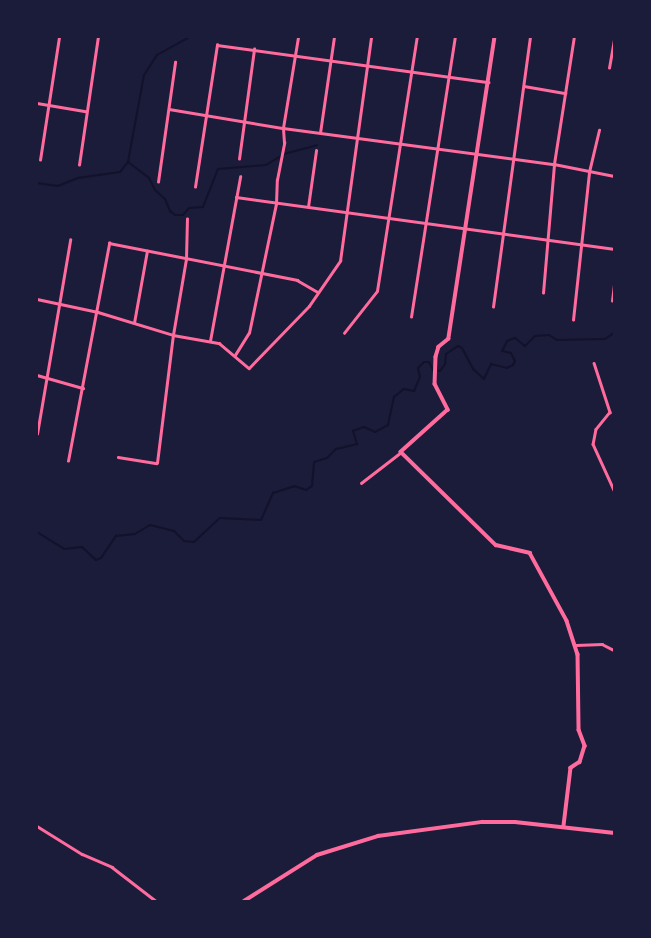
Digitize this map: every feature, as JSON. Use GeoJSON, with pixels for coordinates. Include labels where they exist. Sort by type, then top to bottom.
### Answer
{"type":"FeatureCollection","features":[{"type":"Feature","properties":{"kind":"street"},"geometry":{"type":"LineString","coordinates":[[40,160],[59,37]]}},
{"type":"Feature","properties":{"kind":"street"},"geometry":{"type":"LineString","coordinates":[[79,165],[98,37]]}},
{"type":"Feature","properties":{"kind":"street"},"geometry":{"type":"LineString","coordinates":[[235,355],[249,333],[276,204],[277,180],[284,143],[283,128],[298,37]]}},
{"type":"Feature","properties":{"kind":"street"},"geometry":{"type":"LineString","coordinates":[[320,133],[334,37]]}},
{"type":"Feature","properties":{"kind":"street"},"geometry":{"type":"LineString","coordinates":[[37,299],[98,312],[173,335],[219,343],[249,368],[318,292],[340,261],[371,37]]}},
{"type":"Feature","properties":{"kind":"street"},"geometry":{"type":"LineString","coordinates":[[344,334],[377,291],[417,37]]}},
{"type":"Feature","properties":{"kind":"street"},"geometry":{"type":"LineString","coordinates":[[411,317],[456,37]]}},
{"type":"Feature","properties":{"kind":"street"},"geometry":{"type":"LineString","coordinates":[[361,483],[401,453],[448,410],[435,384],[439,347],[449,339],[495,37]]}},
{"type":"Feature","properties":{"kind":"street"},"geometry":{"type":"LineString","coordinates":[[493,307],[530,37]]}},
{"type":"Feature","properties":{"kind":"street"},"geometry":{"type":"LineString","coordinates":[[543,293],[554,164],[574,37]]}},
{"type":"Feature","properties":{"kind":"street"},"geometry":{"type":"LineString","coordinates":[[609,68],[614,39]]}},
{"type":"Feature","properties":{"kind":"street"},"geometry":{"type":"LineString","coordinates":[[195,187],[217,45],[331,58],[488,82]]}},
{"type":"Feature","properties":{"kind":"street"},"geometry":{"type":"LineString","coordinates":[[239,159],[254,49]]}},
{"type":"Feature","properties":{"kind":"street"},"geometry":{"type":"LineString","coordinates":[[158,182],[175,62]]}},
{"type":"Feature","properties":{"kind":"street"},"geometry":{"type":"LineString","coordinates":[[523,86],[565,93]]}},
{"type":"Feature","properties":{"kind":"street"},"geometry":{"type":"LineString","coordinates":[[37,103],[87,111]]}},
{"type":"Feature","properties":{"kind":"street"},"geometry":{"type":"LineString","coordinates":[[169,109],[283,128],[554,164],[614,176]]}},
{"type":"Feature","properties":{"kind":"street"},"geometry":{"type":"LineString","coordinates":[[573,320],[589,172],[599,130]]}},
{"type":"Feature","properties":{"kind":"street"},"geometry":{"type":"LineString","coordinates":[[308,208],[316,151]]}},
{"type":"Feature","properties":{"kind":"street"},"geometry":{"type":"LineString","coordinates":[[210,341],[240,177]]}},
{"type":"Feature","properties":{"kind":"street"},"geometry":{"type":"LineString","coordinates":[[236,197],[547,238],[614,250]]}},
{"type":"Feature","properties":{"kind":"street"},"geometry":{"type":"LineString","coordinates":[[118,457],[157,463],[173,335],[186,260],[187,219]]}},
{"type":"Feature","properties":{"kind":"street"},"geometry":{"type":"LineString","coordinates":[[37,435],[61,306],[70,240]]}},
{"type":"Feature","properties":{"kind":"street"},"geometry":{"type":"LineString","coordinates":[[68,461],[109,243],[297,280],[318,292]]}},
{"type":"Feature","properties":{"kind":"street"},"geometry":{"type":"LineString","coordinates":[[134,323],[147,251]]}},
{"type":"Feature","properties":{"kind":"street"},"geometry":{"type":"LineString","coordinates":[[612,301],[614,285]]}},
{"type":"Feature","properties":{"kind":"street"},"geometry":{"type":"LineString","coordinates":[[594,363],[610,412],[596,429],[593,444],[614,490]]}},
{"type":"Feature","properties":{"kind":"street"},"geometry":{"type":"LineString","coordinates":[[37,375],[83,387]]}},
{"type":"Feature","properties":{"kind":"street"},"geometry":{"type":"LineString","coordinates":[[401,453],[496,545],[530,553],[567,621],[576,645],[579,730],[584,746],[580,762],[571,768],[564,826]]}},
{"type":"Feature","properties":{"kind":"street"},"geometry":{"type":"LineString","coordinates":[[576,645],[603,644],[614,650]]}},
{"type":"Feature","properties":{"kind":"street"},"geometry":{"type":"LineString","coordinates":[[244,901],[317,855],[378,836],[482,822],[564,826],[614,833]]}},
{"type":"Feature","properties":{"kind":"street"},"geometry":{"type":"LineString","coordinates":[[37,826],[82,854],[112,867],[156,901]]}},
{"type":"Feature","properties":{"kind":"waterway"},"geometry":{"type":"LineString","coordinates":[[37,183],[58,186],[78,178],[120,172],[128,162],[144,75],[157,55],[189,37]]}},
{"type":"Feature","properties":{"kind":"waterway"},"geometry":{"type":"LineString","coordinates":[[128,162],[149,178],[155,190],[165,199],[170,211],[175,215],[183,215],[189,208],[203,207],[218,169],[266,165],[284,154],[317,145]]}},
{"type":"Feature","properties":{"kind":"waterway"},"geometry":{"type":"LineString","coordinates":[[37,532],[64,549],[82,547],[96,560],[101,558],[116,536],[135,534],[150,525],[174,531],[184,541],[194,542],[220,518],[261,520],[273,493],[294,486],[306,490],[312,486],[314,462],[327,458],[336,449],[357,444],[353,431],[364,427],[375,432],[388,425],[394,397],[404,389],[414,391],[420,377],[418,368],[424,362],[429,362],[433,370],[440,371],[445,364],[446,354],[458,346],[462,348],[473,369],[484,379],[491,364],[507,368],[513,365],[515,361],[511,353],[502,351],[507,341],[515,338],[525,346],[535,336],[549,335],[557,340],[605,339],[614,333]]}}]}
